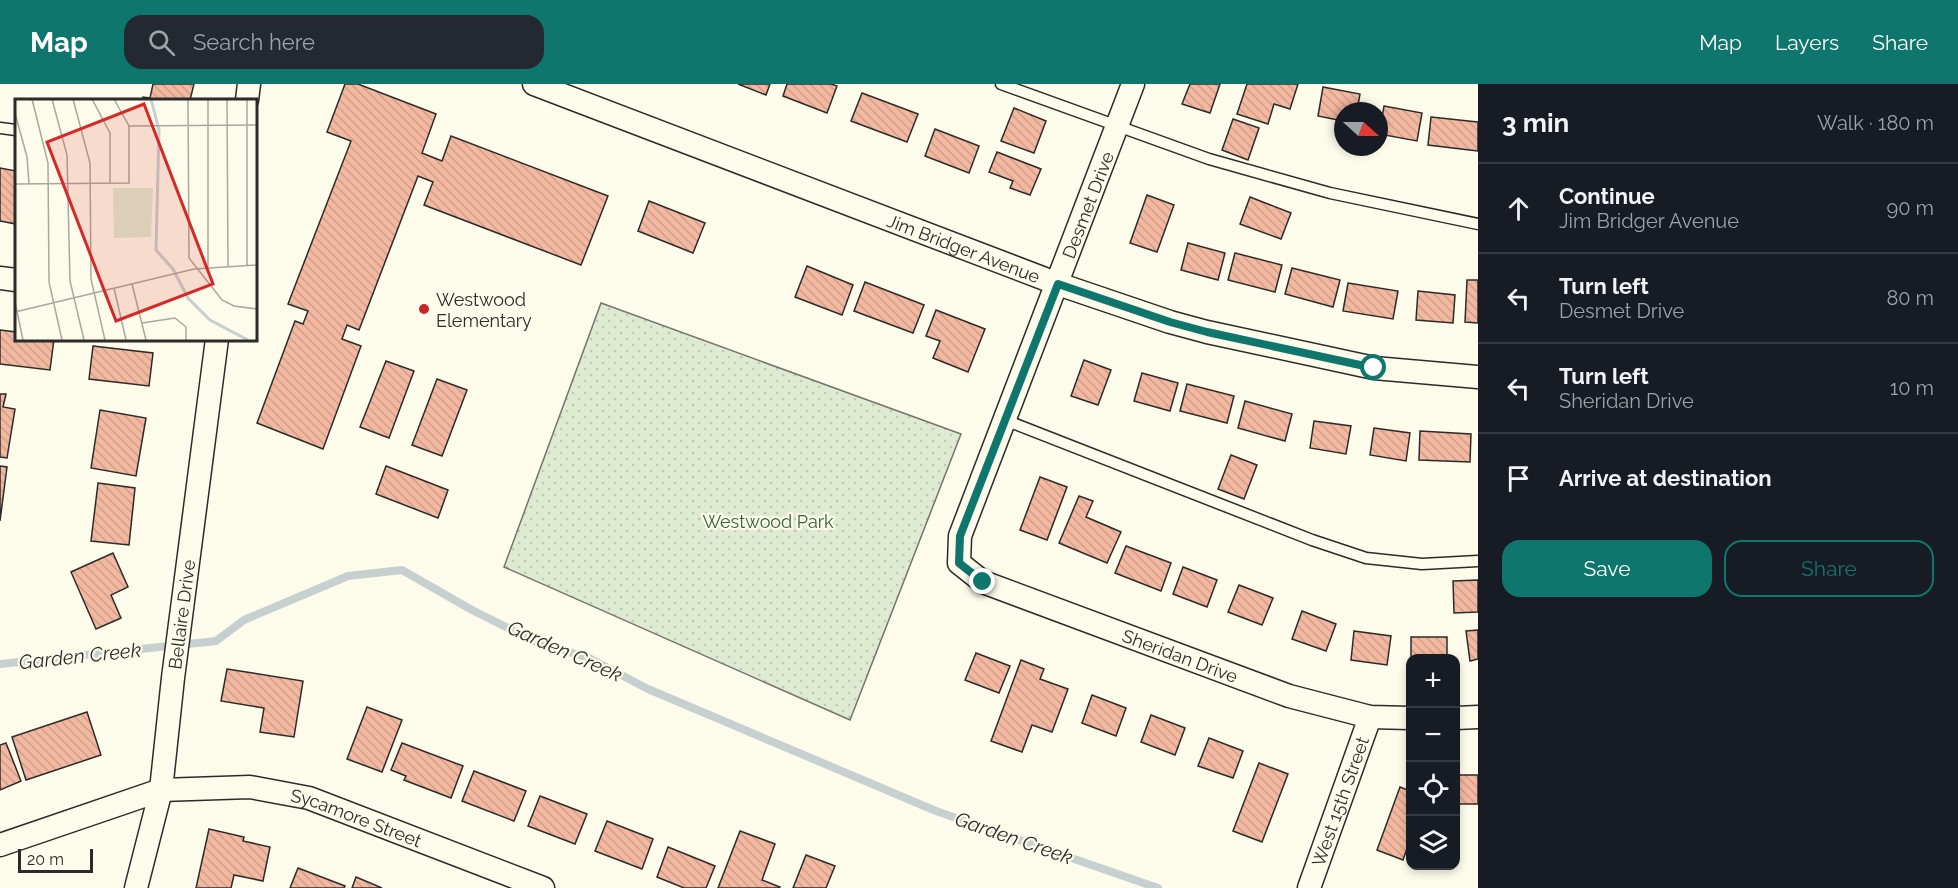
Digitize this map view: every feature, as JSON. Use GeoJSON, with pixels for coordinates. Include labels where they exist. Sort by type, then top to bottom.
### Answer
{"type":"FeatureCollection","features":[{"type":"Feature","properties":{"kind":"street"},"geometry":{"type":"LineString","coordinates":[[247,99],[249,84]]}},
{"type":"Feature","properties":{"kind":"street","name":"Jim Bridger Avenue"},"geometry":{"type":"LineString","coordinates":[[534,84],[1058,284],[1170,322],[1374,368],[1478,377]]}},
{"type":"Feature","properties":{"kind":"street","name":"Desmet Drive"},"geometry":{"type":"LineString","coordinates":[[959,563],[960,536],[1134,84]]}},
{"type":"Feature","properties":{"kind":"street"},"geometry":{"type":"LineString","coordinates":[[0,278],[15,280]]}},
{"type":"Feature","properties":{"kind":"street","name":"Bellaire Drive"},"geometry":{"type":"LineString","coordinates":[[136,888],[161,790],[180,619],[217,340]]}},
{"type":"Feature","properties":{"kind":"street","name":"Sheridan Drive"},"geometry":{"type":"LineString","coordinates":[[959,563],[983,582],[1289,696],[1370,717],[1406,718]]}},
{"type":"Feature","properties":{"kind":"street","name":"West 15th Street"},"geometry":{"type":"LineString","coordinates":[[1309,888],[1370,717]]}},
{"type":"Feature","properties":{"kind":"street"},"geometry":{"type":"LineString","coordinates":[[1460,718],[1478,717]]}},
{"type":"Feature","properties":{"kind":"street","name":"Sycamore Street"},"geometry":{"type":"LineString","coordinates":[[0,845],[161,790],[250,787],[309,798],[543,888]]}},
{"type":"Feature","properties":{"kind":"lane"},"geometry":{"type":"LineString","coordinates":[[1002,84],[1209,159],[1330,193],[1478,224]]}},
{"type":"Feature","properties":{"kind":"lane"},"geometry":{"type":"LineString","coordinates":[[0,128],[15,130]]}},
{"type":"Feature","properties":{"kind":"lane"},"geometry":{"type":"LineString","coordinates":[[1005,420],[1312,540],[1366,558],[1422,564],[1478,561]]}},
{"type":"Feature","properties":{"kind":"green space","name":"Westwood Park"},"geometry":{"type":"Polygon","coordinates":[[[601,303],[961,434],[850,720],[504,567],[601,303]]]}},
{"type":"Feature","properties":{"kind":"building"},"geometry":{"type":"Polygon","coordinates":[[[153,84],[194,84],[190,99],[142,99],[143,97],[150,98],[153,84]]]}},
{"type":"Feature","properties":{"kind":"building"},"geometry":{"type":"Polygon","coordinates":[[[345,84],[358,84],[436,114],[422,153],[442,161],[451,136],[608,196],[581,265],[424,205],[433,182],[418,176],[359,330],[347,325],[342,339],[361,346],[323,449],[257,423],[295,321],[303,324],[308,311],[288,304],[351,141],[327,132],[345,84]]]}},
{"type":"Feature","properties":{"kind":"building"},"geometry":{"type":"Polygon","coordinates":[[[738,84],[770,84],[766,95],[738,84]]]}},
{"type":"Feature","properties":{"kind":"building"},"geometry":{"type":"Polygon","coordinates":[[[787,84],[837,86],[827,113],[783,96],[787,84]]]}},
{"type":"Feature","properties":{"kind":"building"},"geometry":{"type":"Polygon","coordinates":[[[1190,84],[1220,84],[1210,113],[1182,104],[1190,84]]]}},
{"type":"Feature","properties":{"kind":"building"},"geometry":{"type":"Polygon","coordinates":[[[1247,84],[1298,84],[1290,109],[1274,104],[1268,124],[1237,114],[1247,84]]]}},
{"type":"Feature","properties":{"kind":"building"},"geometry":{"type":"Polygon","coordinates":[[[1323,87],[1360,94],[1359,102],[1334,102],[1334,119],[1318,116],[1323,87]]]}},
{"type":"Feature","properties":{"kind":"building"},"geometry":{"type":"Polygon","coordinates":[[[862,93],[918,114],[907,142],[851,121],[862,93]]]}},
{"type":"Feature","properties":{"kind":"building"},"geometry":{"type":"Polygon","coordinates":[[[1388,107],[1422,113],[1417,141],[1388,136],[1388,107]]]}},
{"type":"Feature","properties":{"kind":"building"},"geometry":{"type":"Polygon","coordinates":[[[1014,108],[1046,121],[1034,153],[1001,141],[1014,108]]]}},
{"type":"Feature","properties":{"kind":"building"},"geometry":{"type":"Polygon","coordinates":[[[1431,117],[1478,122],[1478,151],[1428,145],[1431,117]]]}},
{"type":"Feature","properties":{"kind":"building"},"geometry":{"type":"Polygon","coordinates":[[[1233,119],[1259,128],[1248,160],[1222,150],[1233,119]]]}},
{"type":"Feature","properties":{"kind":"building"},"geometry":{"type":"Polygon","coordinates":[[[935,129],[979,146],[969,173],[925,156],[935,129]]]}},
{"type":"Feature","properties":{"kind":"building"},"geometry":{"type":"Polygon","coordinates":[[[997,152],[1041,169],[1030,195],[1010,188],[1013,181],[989,172],[997,152]]]}},
{"type":"Feature","properties":{"kind":"building"},"geometry":{"type":"Polygon","coordinates":[[[0,168],[15,171],[15,224],[0,221],[0,168]]]}},
{"type":"Feature","properties":{"kind":"building"},"geometry":{"type":"Polygon","coordinates":[[[1147,195],[1174,205],[1157,252],[1130,243],[1147,195]]]}},
{"type":"Feature","properties":{"kind":"building"},"geometry":{"type":"Polygon","coordinates":[[[1250,197],[1291,213],[1281,239],[1240,224],[1250,197]]]}},
{"type":"Feature","properties":{"kind":"building"},"geometry":{"type":"Polygon","coordinates":[[[649,201],[705,223],[693,253],[638,231],[649,201]]]}},
{"type":"Feature","properties":{"kind":"building"},"geometry":{"type":"Polygon","coordinates":[[[1188,243],[1225,253],[1218,280],[1181,270],[1188,243]]]}},
{"type":"Feature","properties":{"kind":"building"},"geometry":{"type":"Polygon","coordinates":[[[1235,253],[1282,265],[1275,292],[1228,280],[1235,253]]]}},
{"type":"Feature","properties":{"kind":"building"},"geometry":{"type":"Polygon","coordinates":[[[807,266],[853,285],[842,315],[795,297],[807,266]]]}},
{"type":"Feature","properties":{"kind":"building"},"geometry":{"type":"Polygon","coordinates":[[[1292,268],[1340,280],[1333,307],[1285,294],[1292,268]]]}},
{"type":"Feature","properties":{"kind":"building"},"geometry":{"type":"Polygon","coordinates":[[[1467,280],[1478,280],[1478,323],[1465,322],[1467,280]]]}},
{"type":"Feature","properties":{"kind":"building"},"geometry":{"type":"Polygon","coordinates":[[[865,282],[924,305],[913,333],[854,311],[865,282]]]}},
{"type":"Feature","properties":{"kind":"building"},"geometry":{"type":"Polygon","coordinates":[[[1348,283],[1398,291],[1393,319],[1343,311],[1348,283]]]}},
{"type":"Feature","properties":{"kind":"building"},"geometry":{"type":"Polygon","coordinates":[[[1418,291],[1455,295],[1453,323],[1416,320],[1418,291]]]}},
{"type":"Feature","properties":{"kind":"building"},"geometry":{"type":"Polygon","coordinates":[[[936,310],[985,329],[968,372],[933,358],[940,341],[926,336],[936,310]]]}},
{"type":"Feature","properties":{"kind":"building"},"geometry":{"type":"Polygon","coordinates":[[[0,330],[15,332],[15,340],[54,340],[50,370],[0,364],[0,330]]]}},
{"type":"Feature","properties":{"kind":"building"},"geometry":{"type":"Polygon","coordinates":[[[93,346],[153,353],[149,386],[89,379],[93,346]]]}},
{"type":"Feature","properties":{"kind":"building"},"geometry":{"type":"Polygon","coordinates":[[[1084,360],[1111,370],[1098,405],[1071,396],[1084,360]]]}},
{"type":"Feature","properties":{"kind":"building"},"geometry":{"type":"Polygon","coordinates":[[[386,361],[414,371],[389,438],[360,427],[386,361]]]}},
{"type":"Feature","properties":{"kind":"building"},"geometry":{"type":"Polygon","coordinates":[[[1142,373],[1178,383],[1170,411],[1134,401],[1142,373]]]}},
{"type":"Feature","properties":{"kind":"building"},"geometry":{"type":"Polygon","coordinates":[[[437,379],[467,390],[442,456],[412,445],[437,379]]]}},
{"type":"Feature","properties":{"kind":"building"},"geometry":{"type":"Polygon","coordinates":[[[1187,384],[1234,396],[1227,423],[1180,411],[1187,384]]]}},
{"type":"Feature","properties":{"kind":"building"},"geometry":{"type":"Polygon","coordinates":[[[0,394],[6,394],[3,407],[15,409],[7,458],[0,457],[0,394]]]}},
{"type":"Feature","properties":{"kind":"building"},"geometry":{"type":"Polygon","coordinates":[[[1245,401],[1292,414],[1285,441],[1238,428],[1245,401]]]}},
{"type":"Feature","properties":{"kind":"building"},"geometry":{"type":"Polygon","coordinates":[[[100,410],[146,418],[136,476],[91,468],[100,410]]]}},
{"type":"Feature","properties":{"kind":"building"},"geometry":{"type":"Polygon","coordinates":[[[1314,421],[1351,426],[1346,454],[1310,448],[1314,421]]]}},
{"type":"Feature","properties":{"kind":"building"},"geometry":{"type":"Polygon","coordinates":[[[1374,428],[1410,433],[1406,461],[1370,455],[1374,428]]]}},
{"type":"Feature","properties":{"kind":"building"},"geometry":{"type":"Polygon","coordinates":[[[1420,431],[1471,434],[1470,462],[1419,460],[1420,431]]]}},
{"type":"Feature","properties":{"kind":"building"},"geometry":{"type":"Polygon","coordinates":[[[1231,455],[1257,465],[1244,499],[1218,489],[1231,455]]]}},
{"type":"Feature","properties":{"kind":"building"},"geometry":{"type":"Polygon","coordinates":[[[0,466],[7,467],[0,521],[0,466]]]}},
{"type":"Feature","properties":{"kind":"building"},"geometry":{"type":"Polygon","coordinates":[[[386,466],[448,490],[438,518],[376,494],[386,466]]]}},
{"type":"Feature","properties":{"kind":"building"},"geometry":{"type":"Polygon","coordinates":[[[1040,477],[1067,487],[1047,540],[1020,530],[1040,477]]]}},
{"type":"Feature","properties":{"kind":"building"},"geometry":{"type":"Polygon","coordinates":[[[98,483],[135,488],[129,545],[91,541],[98,483]]]}},
{"type":"Feature","properties":{"kind":"building"},"geometry":{"type":"Polygon","coordinates":[[[1079,496],[1093,501],[1086,517],[1121,532],[1107,563],[1059,543],[1079,496]]]}},
{"type":"Feature","properties":{"kind":"building"},"geometry":{"type":"Polygon","coordinates":[[[1126,546],[1171,563],[1161,591],[1115,573],[1126,546]]]}},
{"type":"Feature","properties":{"kind":"building"},"geometry":{"type":"Polygon","coordinates":[[[113,553],[128,587],[111,595],[121,618],[96,629],[71,572],[113,553]]]}},
{"type":"Feature","properties":{"kind":"building"},"geometry":{"type":"Polygon","coordinates":[[[1183,567],[1217,580],[1207,607],[1173,594],[1183,567]]]}},
{"type":"Feature","properties":{"kind":"building"},"geometry":{"type":"Polygon","coordinates":[[[1478,580],[1478,612],[1454,613],[1453,581],[1478,580]]]}},
{"type":"Feature","properties":{"kind":"building"},"geometry":{"type":"Polygon","coordinates":[[[1239,585],[1273,598],[1262,625],[1228,612],[1239,585]]]}},
{"type":"Feature","properties":{"kind":"building"},"geometry":{"type":"Polygon","coordinates":[[[1302,611],[1336,624],[1326,651],[1292,639],[1302,611]]]}},
{"type":"Feature","properties":{"kind":"building"},"geometry":{"type":"Polygon","coordinates":[[[1478,630],[1478,659],[1470,661],[1466,631],[1478,630]]]}},
{"type":"Feature","properties":{"kind":"building"},"geometry":{"type":"Polygon","coordinates":[[[1354,631],[1391,636],[1387,665],[1351,660],[1354,631]]]}},
{"type":"Feature","properties":{"kind":"building"},"geometry":{"type":"Polygon","coordinates":[[[1411,637],[1447,637],[1447,654],[1411,654],[1411,637]]]}},
{"type":"Feature","properties":{"kind":"building"},"geometry":{"type":"Polygon","coordinates":[[[976,653],[1010,666],[999,693],[965,680],[976,653]]]}},
{"type":"Feature","properties":{"kind":"building"},"geometry":{"type":"Polygon","coordinates":[[[1021,660],[1044,669],[1040,679],[1068,689],[1052,732],[1032,725],[1022,752],[991,741],[1021,660]]]}},
{"type":"Feature","properties":{"kind":"building"},"geometry":{"type":"Polygon","coordinates":[[[227,669],[303,681],[294,737],[260,732],[264,708],[221,701],[227,669]]]}},
{"type":"Feature","properties":{"kind":"building"},"geometry":{"type":"Polygon","coordinates":[[[1092,695],[1126,708],[1116,736],[1082,723],[1092,695]]]}},
{"type":"Feature","properties":{"kind":"building"},"geometry":{"type":"Polygon","coordinates":[[[367,707],[402,720],[382,772],[347,759],[367,707]]]}},
{"type":"Feature","properties":{"kind":"building"},"geometry":{"type":"Polygon","coordinates":[[[87,712],[101,755],[26,780],[12,737],[87,712]]]}},
{"type":"Feature","properties":{"kind":"building"},"geometry":{"type":"Polygon","coordinates":[[[1151,715],[1185,728],[1175,755],[1141,742],[1151,715]]]}},
{"type":"Feature","properties":{"kind":"building"},"geometry":{"type":"Polygon","coordinates":[[[1209,738],[1243,751],[1233,778],[1198,766],[1209,738]]]}},
{"type":"Feature","properties":{"kind":"building"},"geometry":{"type":"Polygon","coordinates":[[[6,743],[21,781],[0,790],[0,745],[6,743]]]}},
{"type":"Feature","properties":{"kind":"building"},"geometry":{"type":"Polygon","coordinates":[[[402,743],[463,766],[451,798],[404,780],[406,776],[391,770],[402,743]]]}},
{"type":"Feature","properties":{"kind":"building"},"geometry":{"type":"Polygon","coordinates":[[[1259,763],[1288,774],[1262,842],[1233,831],[1259,763]]]}},
{"type":"Feature","properties":{"kind":"building"},"geometry":{"type":"Polygon","coordinates":[[[474,771],[526,791],[514,821],[462,801],[474,771]]]}},
{"type":"Feature","properties":{"kind":"building"},"geometry":{"type":"Polygon","coordinates":[[[1460,775],[1478,775],[1478,804],[1460,804],[1460,775]]]}},
{"type":"Feature","properties":{"kind":"building"},"geometry":{"type":"Polygon","coordinates":[[[1400,787],[1406,789],[1406,851],[1403,860],[1377,850],[1400,787]]]}},
{"type":"Feature","properties":{"kind":"building"},"geometry":{"type":"Polygon","coordinates":[[[540,796],[587,814],[575,844],[528,826],[540,796]]]}},
{"type":"Feature","properties":{"kind":"building"},"geometry":{"type":"Polygon","coordinates":[[[607,821],[653,839],[642,869],[595,851],[607,821]]]}},
{"type":"Feature","properties":{"kind":"building"},"geometry":{"type":"Polygon","coordinates":[[[209,829],[244,837],[243,841],[270,847],[263,881],[234,875],[231,888],[196,888],[209,829]]]}},
{"type":"Feature","properties":{"kind":"building"},"geometry":{"type":"Polygon","coordinates":[[[740,831],[775,844],[762,880],[779,888],[718,888],[740,831]]]}},
{"type":"Feature","properties":{"kind":"building"},"geometry":{"type":"Polygon","coordinates":[[[668,847],[715,866],[706,888],[684,888],[657,877],[668,847]]]}},
{"type":"Feature","properties":{"kind":"building"},"geometry":{"type":"Polygon","coordinates":[[[806,855],[835,866],[826,888],[793,888],[806,855]]]}},
{"type":"Feature","properties":{"kind":"building"},"geometry":{"type":"Polygon","coordinates":[[[298,868],[345,886],[344,888],[290,888],[298,868]]]}},
{"type":"Feature","properties":{"kind":"building"},"geometry":{"type":"Polygon","coordinates":[[[356,877],[382,888],[352,888],[356,877]]]}},
{"type":"Feature","properties":{"kind":"waterway","name":"Garden Creek"},"geometry":{"type":"LineString","coordinates":[[0,664],[216,641],[244,620],[348,576],[402,570],[472,610],[538,643],[589,658],[648,689],[936,811],[1158,888]]}},
{"type":"Feature","properties":{"kind":"place","name":"Westwood Elementary"},"geometry":{"type":"Point","coordinates":[424,309]}},
{"type":"Feature","properties":{"kind":"route"},"geometry":{"type":"LineString","coordinates":[[983,582],[959,563],[960,536],[1058,284],[1170,322],[1207,332],[1374,368]]}}]}
